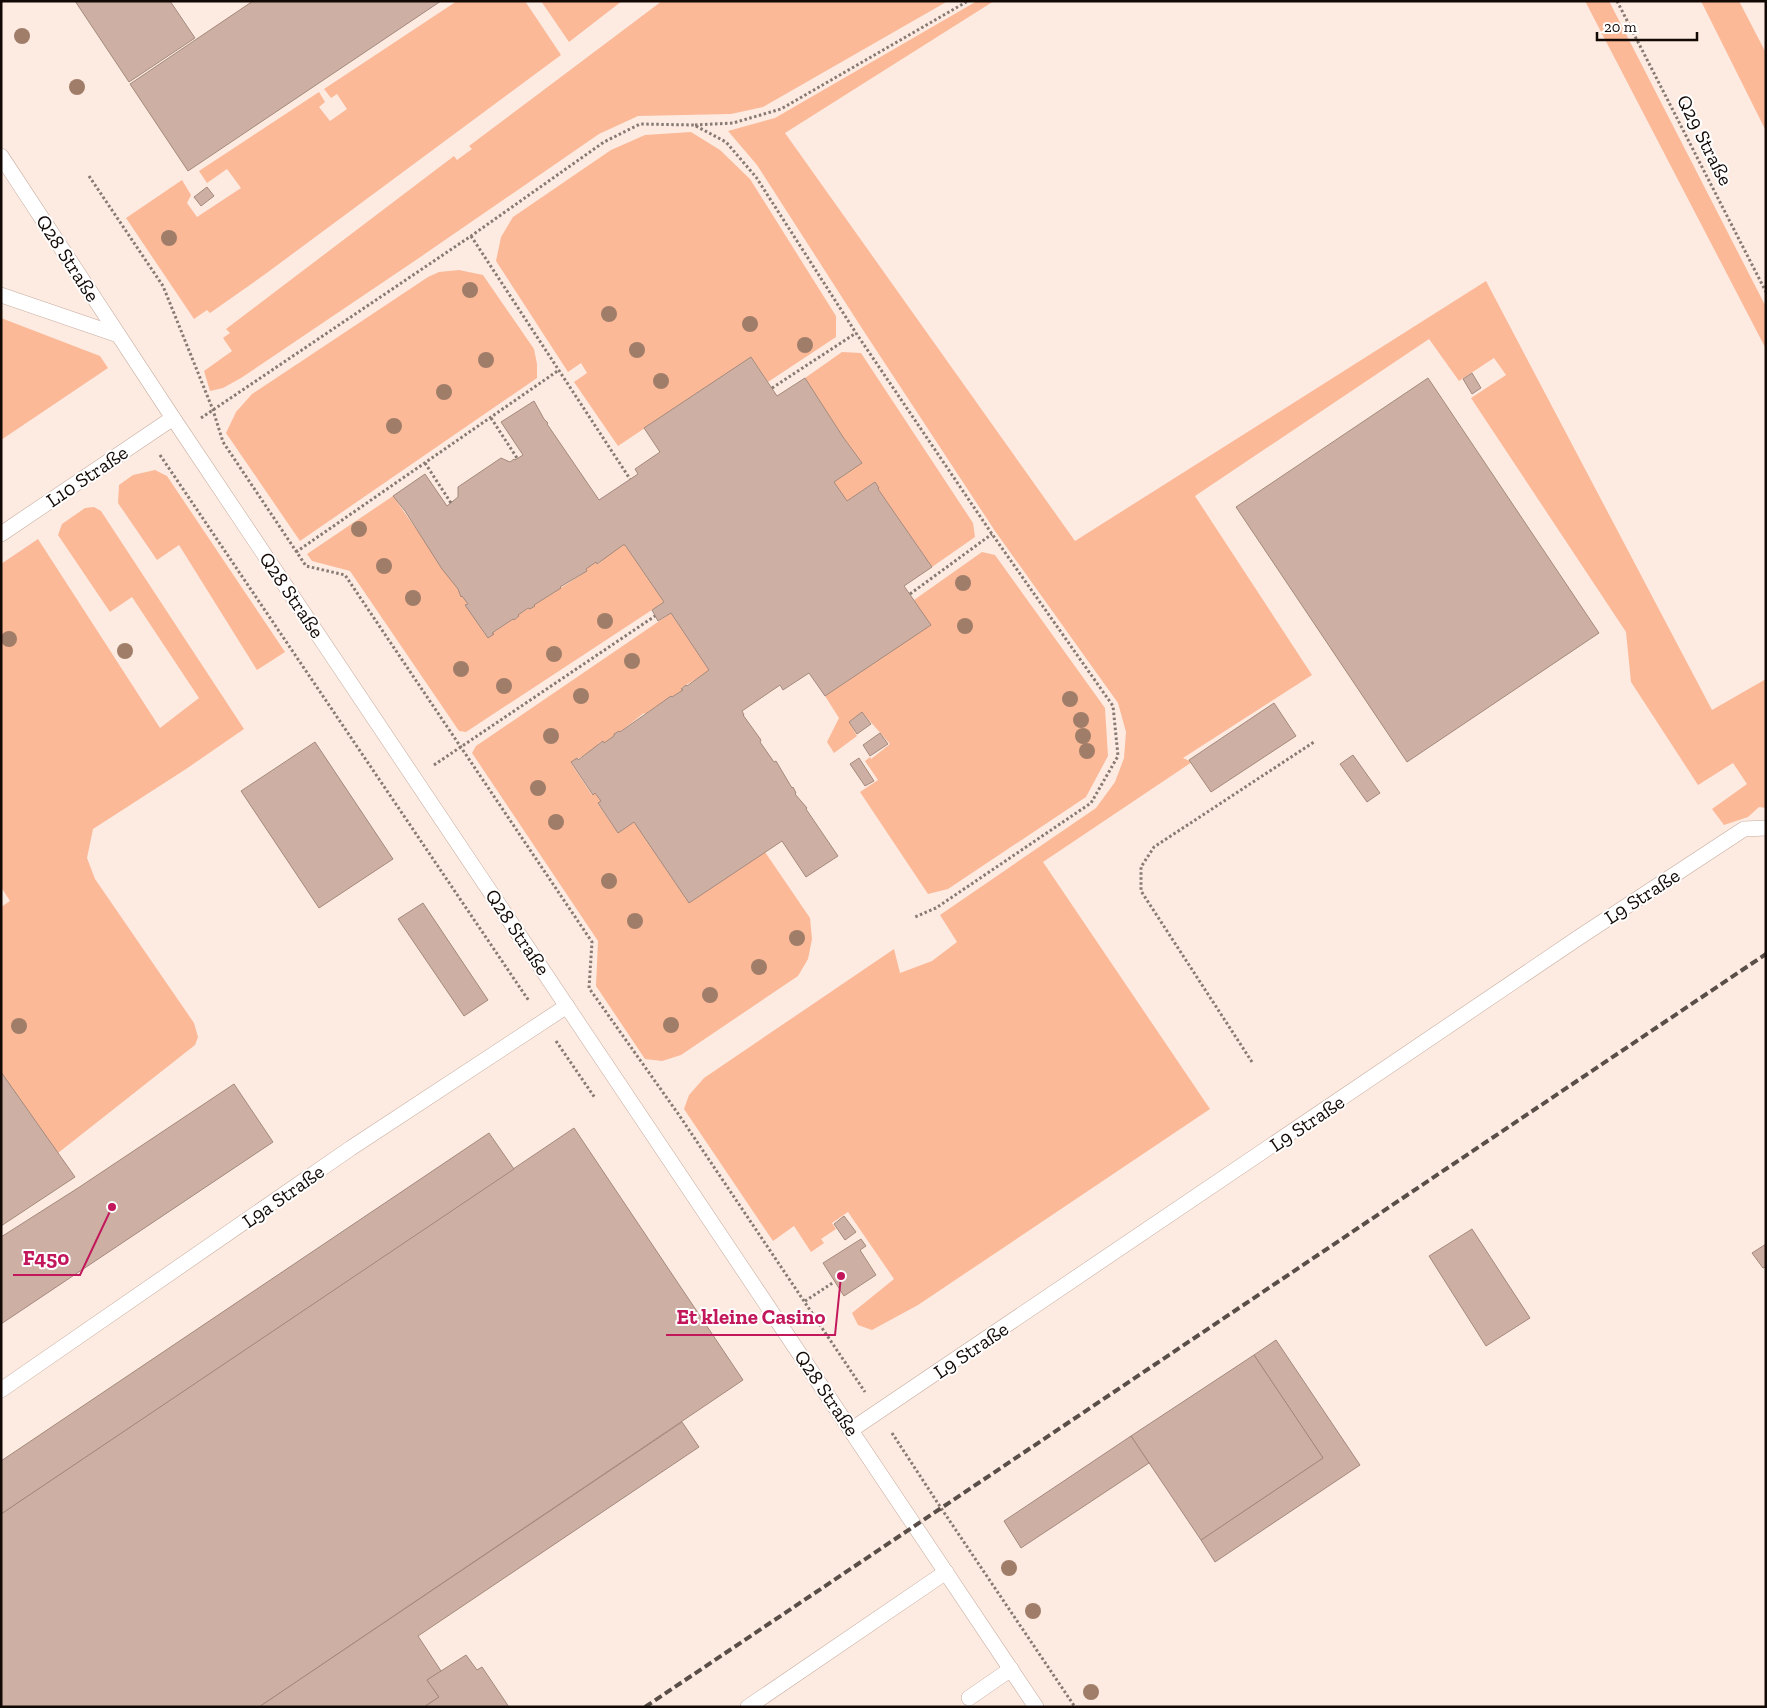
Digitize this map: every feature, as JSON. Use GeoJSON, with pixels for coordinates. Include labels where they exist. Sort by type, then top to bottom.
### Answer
{"type":"FeatureCollection","features":[{"type":"Feature","properties":{"kind":"lane","name":"Q28 Straße"},"geometry":{"type":"LineString","coordinates":[[1,156],[173,418],[1036,1707]]}},
{"type":"Feature","properties":{"kind":"lane"},"geometry":{"type":"LineString","coordinates":[[1,295],[118,335]]}},
{"type":"Feature","properties":{"kind":"lane","name":"L10 Straße"},"geometry":{"type":"LineString","coordinates":[[1,534],[173,418]]}},
{"type":"Feature","properties":{"kind":"lane","name":"L9 Straße"},"geometry":{"type":"LineString","coordinates":[[851,1430],[1578,938],[1744,829],[1766,828]]}},
{"type":"Feature","properties":{"kind":"lane","name":"L9a Straße"},"geometry":{"type":"LineString","coordinates":[[1,1390],[351,1148],[567,1006]]}},
{"type":"Feature","properties":{"kind":"lane"},"geometry":{"type":"LineString","coordinates":[[748,1707],[946,1572]]}},
{"type":"Feature","properties":{"kind":"lane"},"geometry":{"type":"LineString","coordinates":[[970,1698],[1011,1669]]}},
{"type":"Feature","properties":{"kind":"path"},"geometry":{"type":"LineString","coordinates":[[182,431],[471,236],[604,142],[640,124],[694,125],[734,123],[781,109],[968,1]]}},
{"type":"Feature","properties":{"kind":"path","name":"Q29 Straße"},"geometry":{"type":"LineString","coordinates":[[1617,1],[1766,292]]}},
{"type":"Feature","properties":{"kind":"path"},"geometry":{"type":"LineString","coordinates":[[694,125],[726,142],[756,177],[856,334],[992,534],[1114,706],[1118,756],[1091,803],[936,908],[915,917]]}},
{"type":"Feature","properties":{"kind":"path"},"geometry":{"type":"LineString","coordinates":[[89,176],[163,286],[213,410],[223,442],[306,566],[345,575],[461,747],[592,942],[589,988],[679,1114],[1075,1707]]}},
{"type":"Feature","properties":{"kind":"path"},"geometry":{"type":"LineString","coordinates":[[471,236],[630,479]]}},
{"type":"Feature","properties":{"kind":"path"},"geometry":{"type":"LineString","coordinates":[[772,388],[856,334]]}},
{"type":"Feature","properties":{"kind":"path"},"geometry":{"type":"LineString","coordinates":[[274,568],[559,370]]}},
{"type":"Feature","properties":{"kind":"path"},"geometry":{"type":"LineString","coordinates":[[491,418],[517,458]]}},
{"type":"Feature","properties":{"kind":"path"},"geometry":{"type":"LineString","coordinates":[[425,463],[451,503]]}},
{"type":"Feature","properties":{"kind":"path"},"geometry":{"type":"LineString","coordinates":[[910,594],[992,534]]}},
{"type":"Feature","properties":{"kind":"path"},"geometry":{"type":"LineString","coordinates":[[414,778],[655,616]]}},
{"type":"Feature","properties":{"kind":"path"},"geometry":{"type":"LineString","coordinates":[[1252,1062],[1141,891],[1141,867],[1154,847],[1314,742]]}},
{"type":"Feature","properties":{"kind":"path"},"geometry":{"type":"LineString","coordinates":[[805,1301],[834,1282]]}},
{"type":"Feature","properties":{"kind":"shaded area"},"geometry":{"type":"Polygon","coordinates":[[[457,1],[525,1],[561,55],[264,275],[210,313],[207,310],[194,319],[126,218],[182,180],[191,195],[187,203],[197,217],[241,188],[227,169],[207,183],[199,171],[319,92],[325,102],[319,107],[330,121],[347,109],[337,94],[331,98],[324,89],[457,1]]]}},
{"type":"Feature","properties":{"kind":"shaded area"},"geometry":{"type":"Polygon","coordinates":[[[541,1],[622,1],[569,42],[541,1]]]}},
{"type":"Feature","properties":{"kind":"shaded area"},"geometry":{"type":"Polygon","coordinates":[[[662,1],[948,1],[763,107],[731,114],[638,116],[599,134],[241,378],[223,388],[210,391],[204,371],[232,351],[223,338],[230,333],[226,329],[454,156],[457,160],[472,149],[469,146],[662,1]]]}},
{"type":"Feature","properties":{"kind":"shaded area"},"geometry":{"type":"Polygon","coordinates":[[[977,1],[994,1],[785,133],[1075,541],[1486,281],[1712,710],[1766,679],[1766,808],[1759,807],[1748,817],[1724,825],[1712,809],[1747,784],[1733,763],[1698,785],[1631,682],[1626,632],[1471,398],[1506,375],[1494,358],[1459,381],[1429,339],[1195,496],[1312,675],[1183,758],[1192,762],[1043,862],[1210,1109],[918,1305],[872,1330],[858,1325],[852,1313],[894,1279],[848,1212],[832,1223],[836,1229],[821,1239],[824,1243],[811,1252],[794,1226],[773,1241],[684,1109],[689,1095],[704,1078],[894,949],[900,973],[932,961],[957,942],[940,915],[1096,808],[1115,782],[1124,758],[1126,732],[1118,703],[995,531],[757,165],[728,131],[775,118],[977,1]]]}},
{"type":"Feature","properties":{"kind":"shaded area"},"geometry":{"type":"Polygon","coordinates":[[[1585,1],[1609,1],[1766,307],[1766,349],[1585,1]]]}},
{"type":"Feature","properties":{"kind":"shaded area"},"geometry":{"type":"Polygon","coordinates":[[[1701,1],[1739,1],[1766,53],[1766,131],[1701,1]]]}},
{"type":"Feature","properties":{"kind":"shaded area"},"geometry":{"type":"Polygon","coordinates":[[[691,132],[720,150],[750,179],[836,316],[836,337],[768,382],[751,357],[618,446],[574,382],[587,373],[581,363],[568,372],[496,261],[501,237],[513,217],[611,150],[645,135],[691,132]]]}},
{"type":"Feature","properties":{"kind":"shaded area"},"geometry":{"type":"Polygon","coordinates":[[[459,270],[483,275],[534,349],[537,378],[300,541],[226,433],[236,412],[252,394],[428,277],[439,272],[459,270]]]}},
{"type":"Feature","properties":{"kind":"shaded area"},"geometry":{"type":"Polygon","coordinates":[[[1,318],[100,356],[108,368],[1,440],[1,318]]]}},
{"type":"Feature","properties":{"kind":"shaded area"},"geometry":{"type":"Polygon","coordinates":[[[842,352],[861,353],[973,523],[975,537],[932,567],[875,482],[847,501],[834,482],[862,463],[805,378],[842,352]]]}},
{"type":"Feature","properties":{"kind":"shaded area"},"geometry":{"type":"Polygon","coordinates":[[[155,470],[167,476],[285,652],[257,670],[179,545],[157,560],[118,503],[119,485],[133,475],[155,470]]]}},
{"type":"Feature","properties":{"kind":"shaded area"},"geometry":{"type":"Polygon","coordinates":[[[393,496],[458,589],[468,604],[466,606],[488,638],[492,633],[515,619],[528,608],[535,606],[623,545],[625,545],[664,602],[466,732],[459,731],[350,571],[312,561],[307,554],[393,496]]]}},
{"type":"Feature","properties":{"kind":"shaded area"},"geometry":{"type":"Polygon","coordinates":[[[94,507],[101,511],[244,729],[93,829],[87,858],[95,879],[194,1023],[198,1037],[195,1045],[58,1153],[1,1072],[1,907],[10,901],[1,887],[1,564],[38,539],[160,728],[199,698],[132,597],[110,612],[58,535],[62,524],[85,508],[94,507]]]}},
{"type":"Feature","properties":{"kind":"shaded area"},"geometry":{"type":"Polygon","coordinates":[[[982,552],[995,555],[1105,708],[1108,756],[1086,797],[948,889],[928,894],[860,792],[878,780],[865,761],[870,757],[871,759],[890,744],[862,712],[849,722],[857,736],[834,753],[827,742],[839,718],[825,696],[930,625],[914,600],[982,552]]]}},
{"type":"Feature","properties":{"kind":"shaded area"},"geometry":{"type":"Polygon","coordinates":[[[671,613],[709,670],[708,672],[681,688],[683,690],[644,713],[604,743],[603,741],[598,744],[599,746],[571,763],[592,795],[595,793],[601,801],[598,804],[618,833],[634,822],[689,903],[765,852],[810,918],[812,939],[808,959],[798,976],[681,1055],[662,1061],[645,1059],[596,986],[598,941],[472,753],[476,746],[671,613]]]}},
{"type":"Feature","properties":{"kind":"building"},"geometry":{"type":"Polygon","coordinates":[[[75,1],[170,1],[195,38],[129,82],[75,1]]]}},
{"type":"Feature","properties":{"kind":"building"},"geometry":{"type":"Polygon","coordinates":[[[253,1],[441,1],[188,171],[130,84],[253,1]]]}},
{"type":"Feature","properties":{"kind":"building"},"geometry":{"type":"Polygon","coordinates":[[[207,187],[214,196],[201,206],[194,197],[207,187]]]}},
{"type":"Feature","properties":{"kind":"building"},"geometry":{"type":"Polygon","coordinates":[[[751,357],[777,396],[805,378],[862,463],[834,482],[847,501],[875,482],[932,567],[904,586],[931,625],[825,696],[809,673],[783,690],[780,685],[742,711],[761,740],[760,742],[774,762],[776,761],[793,787],[795,794],[807,808],[838,856],[806,877],[782,841],[689,903],[634,822],[618,833],[598,803],[601,801],[595,793],[593,795],[571,762],[577,758],[578,760],[603,741],[604,743],[614,734],[620,732],[671,696],[683,690],[681,689],[709,670],[671,613],[658,621],[652,610],[664,602],[625,545],[597,564],[596,562],[586,569],[587,571],[560,587],[535,606],[530,609],[528,608],[514,620],[492,633],[494,634],[488,638],[465,605],[468,604],[461,597],[458,589],[442,569],[405,511],[393,496],[425,474],[447,506],[458,497],[458,487],[501,458],[510,462],[523,455],[501,422],[534,401],[547,424],[599,500],[638,474],[635,469],[660,452],[644,428],[751,357]]]}},
{"type":"Feature","properties":{"kind":"building"},"geometry":{"type":"Polygon","coordinates":[[[1472,373],[1481,388],[1472,394],[1463,379],[1472,373]]]}},
{"type":"Feature","properties":{"kind":"building"},"geometry":{"type":"Polygon","coordinates":[[[1428,378],[1599,633],[1407,762],[1236,507],[1428,378]]]}},
{"type":"Feature","properties":{"kind":"building"},"geometry":{"type":"Polygon","coordinates":[[[1274,703],[1296,736],[1211,792],[1189,760],[1274,703]]]}},
{"type":"Feature","properties":{"kind":"building"},"geometry":{"type":"Polygon","coordinates":[[[862,712],[871,724],[857,734],[849,722],[862,712]]]}},
{"type":"Feature","properties":{"kind":"building"},"geometry":{"type":"Polygon","coordinates":[[[880,733],[888,744],[870,756],[863,745],[880,733]]]}},
{"type":"Feature","properties":{"kind":"building"},"geometry":{"type":"Polygon","coordinates":[[[315,742],[393,859],[319,908],[241,791],[315,742]]]}},
{"type":"Feature","properties":{"kind":"building"},"geometry":{"type":"Polygon","coordinates":[[[1353,755],[1380,793],[1367,802],[1340,764],[1353,755]]]}},
{"type":"Feature","properties":{"kind":"building"},"geometry":{"type":"Polygon","coordinates":[[[859,758],[874,781],[865,786],[850,764],[859,758]]]}},
{"type":"Feature","properties":{"kind":"building"},"geometry":{"type":"Polygon","coordinates":[[[423,903],[488,1000],[464,1016],[398,919],[423,903]]]}},
{"type":"Feature","properties":{"kind":"building"},"geometry":{"type":"Polygon","coordinates":[[[1,1072],[75,1177],[1,1226],[1,1072]]]}},
{"type":"Feature","properties":{"kind":"building"},"geometry":{"type":"Polygon","coordinates":[[[234,1084],[273,1142],[1,1324],[1,1237],[234,1084]]]}},
{"type":"Feature","properties":{"kind":"building"},"geometry":{"type":"Polygon","coordinates":[[[574,1128],[743,1380],[259,1707],[1,1707],[1,1514],[574,1128]]]}},
{"type":"Feature","properties":{"kind":"building"},"geometry":{"type":"Polygon","coordinates":[[[489,1133],[514,1169],[1,1514],[1,1461],[489,1133]]]}},
{"type":"Feature","properties":{"kind":"building"},"geometry":{"type":"Polygon","coordinates":[[[844,1216],[856,1232],[845,1240],[834,1224],[844,1216]]]}},
{"type":"Feature","properties":{"kind":"building"},"geometry":{"type":"Polygon","coordinates":[[[1472,1229],[1530,1318],[1486,1346],[1429,1256],[1472,1229]]]}},
{"type":"Feature","properties":{"kind":"building"},"geometry":{"type":"Polygon","coordinates":[[[861,1239],[866,1246],[860,1250],[876,1275],[844,1296],[823,1263],[861,1239]]]}},
{"type":"Feature","properties":{"kind":"building"},"geometry":{"type":"Polygon","coordinates":[[[1766,1244],[1766,1267],[1763,1268],[1752,1253],[1766,1244]]]}},
{"type":"Feature","properties":{"kind":"building"},"geometry":{"type":"Polygon","coordinates":[[[1276,1340],[1360,1465],[1215,1562],[1201,1540],[1323,1458],[1254,1355],[1276,1340]]]}},
{"type":"Feature","properties":{"kind":"building"},"geometry":{"type":"Polygon","coordinates":[[[1254,1355],[1323,1458],[1201,1540],[1131,1436],[1254,1355]]]}},
{"type":"Feature","properties":{"kind":"building"},"geometry":{"type":"Polygon","coordinates":[[[682,1422],[699,1447],[418,1636],[441,1671],[427,1680],[439,1697],[424,1707],[259,1707],[682,1422]]]}},
{"type":"Feature","properties":{"kind":"building"},"geometry":{"type":"Polygon","coordinates":[[[1131,1436],[1149,1463],[1021,1548],[1004,1521],[1131,1436]]]}},
{"type":"Feature","properties":{"kind":"building"},"geometry":{"type":"Polygon","coordinates":[[[466,1655],[477,1670],[482,1667],[509,1707],[424,1707],[439,1697],[427,1680],[466,1655]]]}},
{"type":"Feature","properties":{"kind":"railway"},"geometry":{"type":"LineString","coordinates":[[645,1707],[1766,954]]}},
{"type":"Feature","properties":{"kind":"place","name":"F450"},"geometry":{"type":"Point","coordinates":[112,1207]}},
{"type":"Feature","properties":{"kind":"place","name":"Et kleine Casino"},"geometry":{"type":"Point","coordinates":[841,1276]}}]}
